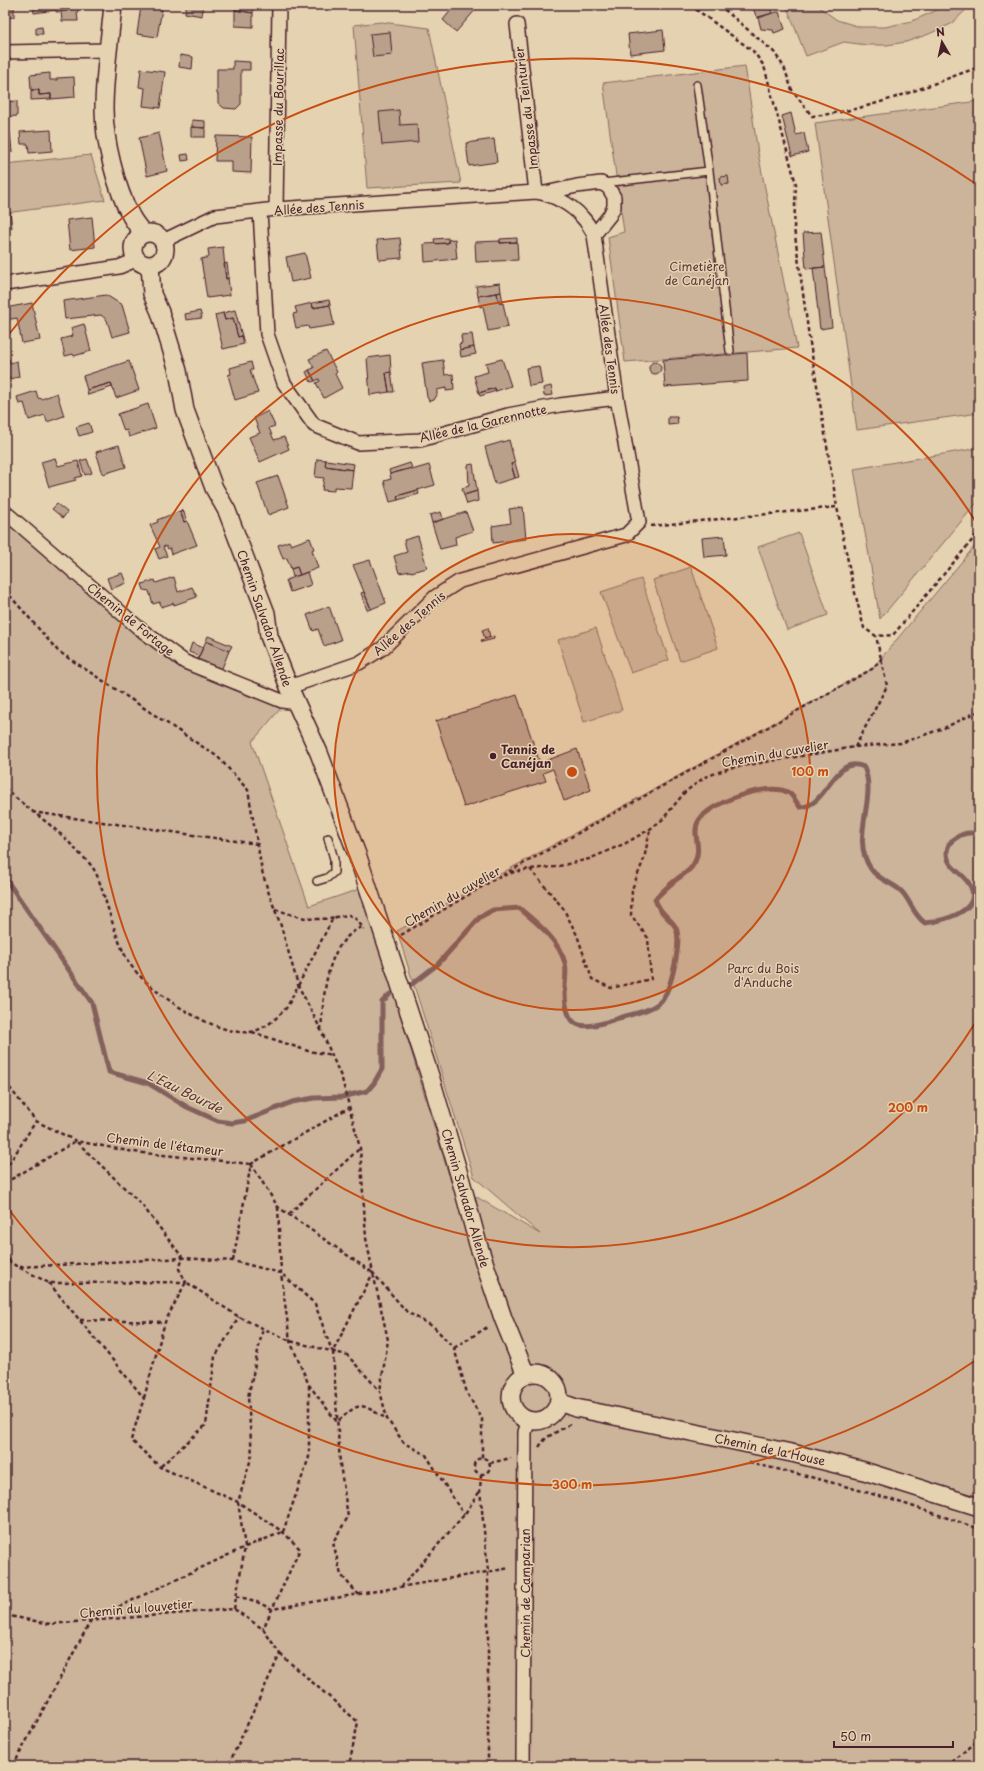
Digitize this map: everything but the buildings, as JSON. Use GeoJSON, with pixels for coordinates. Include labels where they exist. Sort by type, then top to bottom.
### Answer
{"type":"FeatureCollection","features":[{"type":"Feature","properties":{"kind":"street"},"geometry":{"type":"LineString","coordinates":[[113,5],[104,110],[110,156],[122,194],[131,216],[143,233]]}},
{"type":"Feature","properties":{"kind":"street","name":"Impasse du Bourillac"},"geometry":{"type":"LineString","coordinates":[[276,209],[279,5]]}},
{"type":"Feature","properties":{"kind":"street","name":"Impasse du Teinturier"},"geometry":{"type":"LineString","coordinates":[[517,24],[541,193]]}},
{"type":"Feature","properties":{"kind":"street"},"geometry":{"type":"LineString","coordinates":[[5,52],[109,50]]}},
{"type":"Feature","properties":{"kind":"street"},"geometry":{"type":"LineString","coordinates":[[541,193],[601,183],[608,187],[614,197],[614,207],[610,215],[594,235]]}},
{"type":"Feature","properties":{"kind":"street","name":"Allée des Tennis"},"geometry":{"type":"LineString","coordinates":[[163,241],[215,216],[276,209],[541,193],[565,203],[582,216],[594,235],[617,398],[639,522],[626,535],[460,581],[435,597],[382,648],[358,663],[290,687]]}},
{"type":"Feature","properties":{"kind":"street","name":"Allée de la Garennotte"},"geometry":{"type":"LineString","coordinates":[[260,211],[267,334],[284,383],[314,425],[358,443],[420,440],[508,416],[560,405],[617,398]]}},
{"type":"Feature","properties":{"kind":"street"},"geometry":{"type":"LineString","coordinates":[[5,284],[143,263],[156,264],[165,254],[165,247],[163,241],[154,233],[143,233],[132,245],[132,253],[143,263]]}},
{"type":"Feature","properties":{"kind":"street","name":"Chemin Salvador Allende"},"geometry":{"type":"LineString","coordinates":[[143,263],[178,371],[185,410],[214,488],[227,511],[263,605],[269,636],[319,752],[386,941],[431,1080],[478,1244],[503,1318],[526,1375]]}},
{"type":"Feature","properties":{"kind":"street","name":"Chemin de Fortage"},"geometry":{"type":"LineString","coordinates":[[5,512],[140,629],[185,662],[282,701],[297,703]]}},
{"type":"Feature","properties":{"kind":"street"},"geometry":{"type":"LineString","coordinates":[[541,1374],[553,1382],[559,1395],[559,1402],[557,1408],[549,1417],[536,1421],[522,1418],[517,1412],[511,1399],[515,1384],[526,1375],[541,1374]]}},
{"type":"Feature","properties":{"kind":"street","name":"Chemin de la House"},"geometry":{"type":"LineString","coordinates":[[559,1402],[576,1408],[788,1452],[864,1471],[979,1506]]}},
{"type":"Feature","properties":{"kind":"street","name":"Chemin de Camparian"},"geometry":{"type":"LineString","coordinates":[[523,1766],[525,1432],[529,1420]]}},
{"type":"Feature","properties":{"kind":"lane"},"geometry":{"type":"LineString","coordinates":[[697,85],[730,351]]}},
{"type":"Feature","properties":{"kind":"lane"},"geometry":{"type":"LineString","coordinates":[[601,183],[709,172]]}},
{"type":"Feature","properties":{"kind":"lane"},"geometry":{"type":"LineString","coordinates":[[317,881],[327,878],[334,872],[334,859],[328,838]]}},
{"type":"Feature","properties":{"kind":"path"},"geometry":{"type":"LineString","coordinates":[[690,5],[753,51],[764,66],[796,184],[794,228],[809,337],[838,507],[852,581],[864,628],[876,636],[893,635],[979,532]]}},
{"type":"Feature","properties":{"kind":"path"},"geometry":{"type":"LineString","coordinates":[[719,5],[774,52],[784,67],[792,90],[812,116],[830,114],[883,101],[979,67]]}},
{"type":"Feature","properties":{"kind":"path"},"geometry":{"type":"LineString","coordinates":[[639,522],[653,526],[838,507]]}},
{"type":"Feature","properties":{"kind":"path"},"geometry":{"type":"LineString","coordinates":[[5,590],[58,651],[218,757],[248,790],[262,871],[298,985],[333,1055],[342,1079],[348,1108],[360,1148],[366,1238],[388,1340],[380,1391],[387,1419],[404,1443],[426,1455],[464,1515]]}},
{"type":"Feature","properties":{"kind":"path"},"geometry":{"type":"LineString","coordinates":[[855,747],[888,686],[876,636]]}},
{"type":"Feature","properties":{"kind":"path"},"geometry":{"type":"LineString","coordinates":[[495,879],[872,669],[882,658]]}},
{"type":"Feature","properties":{"kind":"path","name":"Chemin du cuvelier"},"geometry":{"type":"LineString","coordinates":[[386,941],[395,939],[495,879],[530,868],[555,867],[589,859],[626,843],[650,830],[662,820],[685,792],[705,777],[730,768],[855,747],[901,743],[944,728],[979,711]]}},
{"type":"Feature","properties":{"kind":"path"},"geometry":{"type":"LineString","coordinates":[[5,788],[59,833],[93,868],[121,946],[128,961],[138,975],[157,992],[190,1013],[228,1030],[251,1032],[308,1051],[333,1055]]}},
{"type":"Feature","properties":{"kind":"path"},"geometry":{"type":"LineString","coordinates":[[32,812],[257,844]]}},
{"type":"Feature","properties":{"kind":"path"},"geometry":{"type":"LineString","coordinates":[[530,868],[563,908],[578,935],[592,979],[611,988],[651,979],[648,938],[632,915],[632,889],[644,859],[650,830]]}},
{"type":"Feature","properties":{"kind":"path"},"geometry":{"type":"LineString","coordinates":[[275,910],[318,920],[349,915],[356,919],[366,932]]}},
{"type":"Feature","properties":{"kind":"path"},"geometry":{"type":"LineString","coordinates":[[251,1032],[272,1022],[287,1007],[332,920],[336,917]]}},
{"type":"Feature","properties":{"kind":"path"},"geometry":{"type":"LineString","coordinates":[[321,1030],[324,996],[332,962],[341,943],[354,931],[362,927]]}},
{"type":"Feature","properties":{"kind":"path","name":"Chemin de l'étameur"},"geometry":{"type":"LineString","coordinates":[[5,1082],[36,1121],[76,1140],[134,1152],[251,1164]]}},
{"type":"Feature","properties":{"kind":"path"},"geometry":{"type":"LineString","coordinates":[[233,1261],[251,1164],[348,1108]]}},
{"type":"Feature","properties":{"kind":"path"},"geometry":{"type":"LineString","coordinates":[[5,1170],[36,1121]]}},
{"type":"Feature","properties":{"kind":"path"},"geometry":{"type":"LineString","coordinates":[[5,1183],[76,1140],[142,1205],[183,1258]]}},
{"type":"Feature","properties":{"kind":"path"},"geometry":{"type":"LineString","coordinates":[[289,1214],[360,1148]]}},
{"type":"Feature","properties":{"kind":"path"},"geometry":{"type":"LineString","coordinates":[[251,1164],[278,1207],[373,1273],[407,1312],[434,1327],[454,1348],[467,1393],[482,1419],[482,1458]]}},
{"type":"Feature","properties":{"kind":"path"},"geometry":{"type":"LineString","coordinates":[[278,1207],[281,1273],[290,1341],[309,1385],[337,1422]]}},
{"type":"Feature","properties":{"kind":"path"},"geometry":{"type":"LineString","coordinates":[[5,1253],[11,1263]]}},
{"type":"Feature","properties":{"kind":"path"},"geometry":{"type":"LineString","coordinates":[[183,1258],[179,1269],[186,1282],[239,1317],[290,1341],[347,1355],[380,1391]]}},
{"type":"Feature","properties":{"kind":"path"},"geometry":{"type":"LineString","coordinates":[[19,1268],[183,1258],[233,1261],[281,1273],[314,1304],[332,1351],[340,1464],[348,1517],[333,1542],[341,1575],[359,1595]]}},
{"type":"Feature","properties":{"kind":"path"},"geometry":{"type":"LineString","coordinates":[[5,1260],[49,1283],[144,1398]]}},
{"type":"Feature","properties":{"kind":"path"},"geometry":{"type":"LineString","coordinates":[[332,1351],[373,1273]]}},
{"type":"Feature","properties":{"kind":"path"},"geometry":{"type":"LineString","coordinates":[[49,1283],[186,1282]]}},
{"type":"Feature","properties":{"kind":"path"},"geometry":{"type":"LineString","coordinates":[[186,1282],[165,1322],[131,1440],[160,1467],[238,1502],[283,1532],[300,1549],[263,1629]]}},
{"type":"Feature","properties":{"kind":"path"},"geometry":{"type":"LineString","coordinates":[[160,1467],[206,1425],[215,1357],[239,1317]]}},
{"type":"Feature","properties":{"kind":"path"},"geometry":{"type":"LineString","coordinates":[[454,1348],[503,1318]]}},
{"type":"Feature","properties":{"kind":"path"},"geometry":{"type":"LineString","coordinates":[[79,1320],[165,1322]]}},
{"type":"Feature","properties":{"kind":"path"},"geometry":{"type":"LineString","coordinates":[[263,1328],[248,1397],[252,1455],[238,1502],[245,1547],[234,1609],[263,1629],[280,1654],[358,1722],[348,1766]]}},
{"type":"Feature","properties":{"kind":"path"},"geometry":{"type":"LineString","coordinates":[[13,1766],[91,1620],[245,1547],[283,1532],[309,1457],[309,1385]]}},
{"type":"Feature","properties":{"kind":"path"},"geometry":{"type":"LineString","coordinates":[[337,1422],[355,1407],[364,1406],[387,1419]]}},
{"type":"Feature","properties":{"kind":"path"},"geometry":{"type":"LineString","coordinates":[[490,1463],[536,1451],[546,1438],[576,1421],[549,1417]]}},
{"type":"Feature","properties":{"kind":"path"},"geometry":{"type":"LineString","coordinates":[[482,1458],[488,1460],[490,1463],[489,1471],[486,1474],[481,1475],[476,1472],[473,1467],[477,1460],[482,1458]]}},
{"type":"Feature","properties":{"kind":"path"},"geometry":{"type":"LineString","coordinates":[[744,1462],[829,1482],[933,1512],[979,1529]]}},
{"type":"Feature","properties":{"kind":"path"},"geometry":{"type":"LineString","coordinates":[[481,1475],[480,1490],[488,1572],[488,1766]]}},
{"type":"Feature","properties":{"kind":"path"},"geometry":{"type":"LineString","coordinates":[[400,1588],[464,1515],[480,1490]]}},
{"type":"Feature","properties":{"kind":"path"},"geometry":{"type":"LineString","coordinates":[[236,1596],[255,1601],[272,1609],[400,1588],[525,1565]]}},
{"type":"Feature","properties":{"kind":"path","name":"Chemin du louvetier"},"geometry":{"type":"LineString","coordinates":[[5,1615],[50,1624],[234,1609]]}},
{"type":"Feature","properties":{"kind":"path"},"geometry":{"type":"LineString","coordinates":[[228,1766],[280,1654]]}},
{"type":"Feature","properties":{"kind":"path"},"geometry":{"type":"LineString","coordinates":[[946,1766],[979,1740]]}},
{"type":"Feature","properties":{"kind":"green space"},"geometry":{"type":"Polygon","coordinates":[[[786,5],[816,5],[837,20],[860,27],[885,27],[912,21],[935,11],[942,5],[971,5],[951,24],[906,42],[887,45],[867,45],[844,42],[806,56],[786,5]]]}},
{"type":"Feature","properties":{"kind":"green space"},"geometry":{"type":"Polygon","coordinates":[[[381,22],[429,28],[461,183],[367,188],[354,25],[381,22]]]}},
{"type":"Feature","properties":{"kind":"green space","name":"Cimetière de Canéjan"},"geometry":{"type":"Polygon","coordinates":[[[745,66],[758,153],[797,348],[625,362],[608,237],[624,232],[603,83],[745,66]]]}},
{"type":"Feature","properties":{"kind":"green space"},"geometry":{"type":"Polygon","coordinates":[[[979,101],[979,413],[857,430],[815,123],[979,101]]]}},
{"type":"Feature","properties":{"kind":"green space"},"geometry":{"type":"Polygon","coordinates":[[[91,155],[105,200],[5,213],[5,164],[91,155]]]}},
{"type":"Feature","properties":{"kind":"green space"},"geometry":{"type":"Polygon","coordinates":[[[979,448],[979,500],[880,619],[854,469],[979,448]]]}},
{"type":"Feature","properties":{"kind":"green space","name":"Parc du Bois d'Anduche"},"geometry":{"type":"Polygon","coordinates":[[[5,512],[185,662],[265,694],[281,708],[252,742],[309,906],[360,889],[379,945],[451,1182],[540,1234],[474,1177],[397,931],[872,669],[979,541],[979,1766],[5,1766],[5,512]]]}},
{"type":"Feature","properties":{"kind":"green space"},"geometry":{"type":"Polygon","coordinates":[[[799,533],[828,615],[787,630],[758,547],[799,533]]]}},
{"type":"Feature","properties":{"kind":"green space"},"geometry":{"type":"Polygon","coordinates":[[[691,567],[718,648],[680,661],[653,580],[691,567]]]}},
{"type":"Feature","properties":{"kind":"green space"},"geometry":{"type":"Polygon","coordinates":[[[641,579],[669,660],[631,673],[601,592],[641,579]]]}},
{"type":"Feature","properties":{"kind":"green space"},"geometry":{"type":"Polygon","coordinates":[[[596,628],[622,710],[584,722],[558,640],[596,628]]]}},
{"type":"Feature","properties":{"kind":"waterway","name":"L'Eau Bourde"},"geometry":{"type":"LineString","coordinates":[[412,984],[438,964],[480,917],[493,910],[519,908],[546,932],[562,954],[566,969],[566,1002],[568,1013],[572,1021],[578,1025],[595,1025],[641,1012],[652,1007],[661,1001],[665,995],[672,977],[678,944],[676,928],[659,909],[655,899],[692,867],[696,859],[698,847],[696,832],[698,822],[713,808],[726,801],[755,791],[768,789],[780,790],[789,793],[800,807],[809,805],[817,799],[845,767],[854,765],[864,767],[868,792],[863,831],[863,844],[865,857],[871,869],[878,876],[900,890],[921,920],[925,923],[948,918],[964,910],[969,905],[972,898],[972,890],[966,880],[950,864],[947,850],[951,842],[958,836],[967,833],[979,834]]}},
{"type":"Feature","properties":{"kind":"waterway","name":"L'Eau Bourde"},"geometry":{"type":"LineString","coordinates":[[5,878],[92,1003],[109,1072],[148,1083],[187,1107],[218,1121],[232,1123],[245,1121],[292,1102],[314,1098],[342,1097],[367,1091],[374,1083],[382,1069],[382,1002],[390,994]]}},
{"type":"Feature","properties":{"kind":"place","name":"Tennis de Canéjan"},"geometry":{"type":"Point","coordinates":[493,756]}}]}
